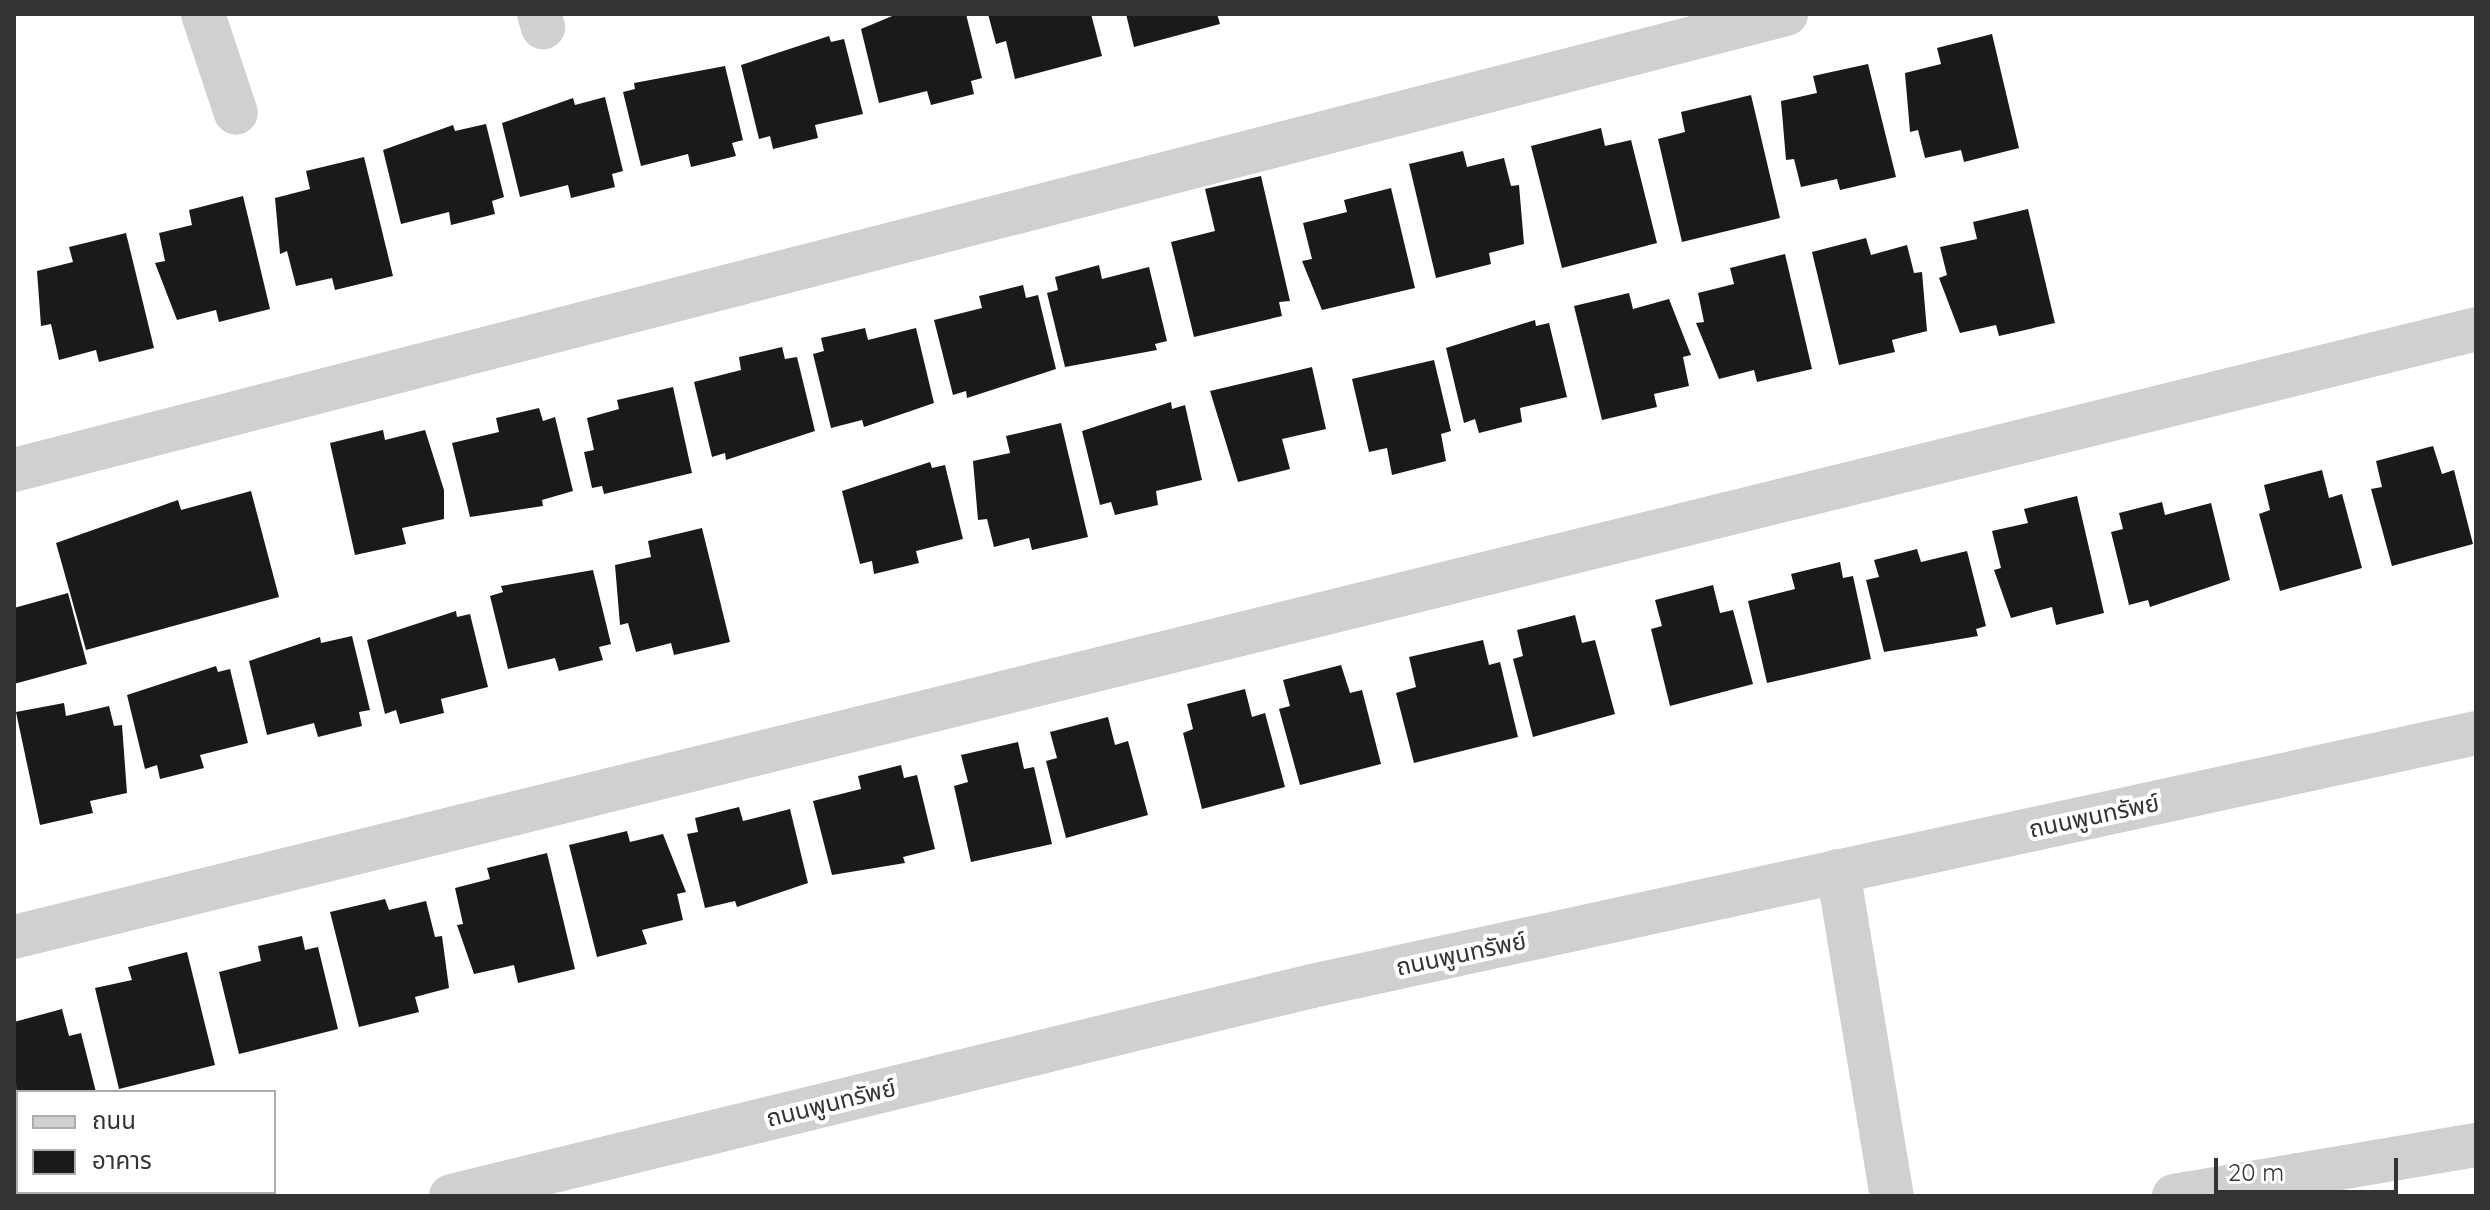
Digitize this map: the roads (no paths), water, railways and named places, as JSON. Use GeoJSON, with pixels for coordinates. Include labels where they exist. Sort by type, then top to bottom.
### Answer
{"type":"FeatureCollection","features":[{"type":"Feature","properties":{"kind":"street"},"geometry":{"type":"LineString","coordinates":[[203,14],[236,113]]}},
{"type":"Feature","properties":{"kind":"street"},"geometry":{"type":"LineString","coordinates":[[14,470],[1786,14]]}},
{"type":"Feature","properties":{"kind":"street"},"geometry":{"type":"LineString","coordinates":[[14,937],[2476,329]]}},
{"type":"Feature","properties":{"kind":"street","name":"ถนนพูนทรัพย์"},"geometry":{"type":"LineString","coordinates":[[451,1196],[1312,986],[2476,733]]}},
{"type":"Feature","properties":{"kind":"street"},"geometry":{"type":"LineString","coordinates":[[1838,871],[1892,1196]]}},
{"type":"Feature","properties":{"kind":"street"},"geometry":{"type":"LineString","coordinates":[[2174,1196],[2260,1186],[2476,1145]]}}]}
